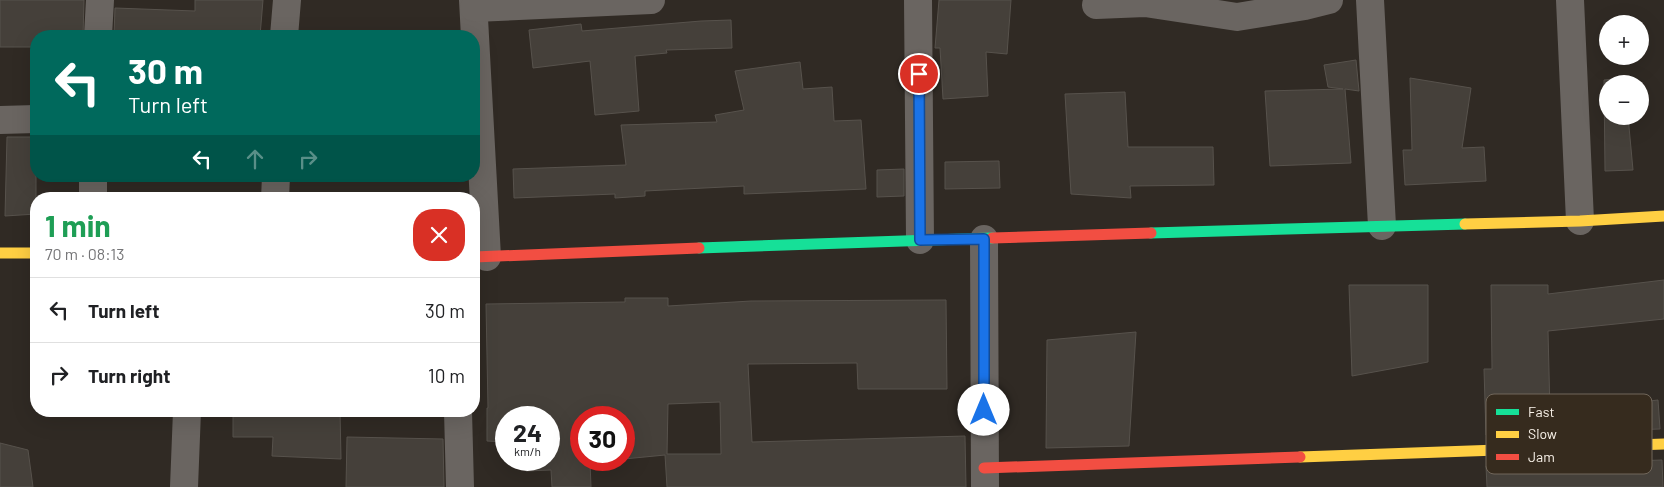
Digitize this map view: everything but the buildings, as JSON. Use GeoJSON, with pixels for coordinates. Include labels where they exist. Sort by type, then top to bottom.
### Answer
{"type":"FeatureCollection","features":[{"type":"Feature","properties":{"kind":"street"},"geometry":{"type":"LineString","coordinates":[[98,30],[100,0]]}},
{"type":"Feature","properties":{"kind":"street"},"geometry":{"type":"LineString","coordinates":[[284,30],[287,0]]}},
{"type":"Feature","properties":{"kind":"street"},"geometry":{"type":"LineString","coordinates":[[474,30],[473,4],[651,0]]}},
{"type":"Feature","properties":{"kind":"street"},"geometry":{"type":"LineString","coordinates":[[918,0],[920,240]]}},
{"type":"Feature","properties":{"kind":"street"},"geometry":{"type":"LineString","coordinates":[[1096,5],[1145,3],[1237,17],[1305,6],[1329,0]]}},
{"type":"Feature","properties":{"kind":"street"},"geometry":{"type":"LineString","coordinates":[[1370,0],[1382,226]]}},
{"type":"Feature","properties":{"kind":"street"},"geometry":{"type":"LineString","coordinates":[[1570,0],[1580,221]]}},
{"type":"Feature","properties":{"kind":"street"},"geometry":{"type":"LineString","coordinates":[[0,120],[30,119]]}},
{"type":"Feature","properties":{"kind":"street"},"geometry":{"type":"LineString","coordinates":[[480,257],[920,240],[1580,221],[1664,216]]}},
{"type":"Feature","properties":{"kind":"street"},"geometry":{"type":"LineString","coordinates":[[984,239],[984,477],[1486,453]]}},
{"type":"Feature","properties":{"kind":"street"},"geometry":{"type":"LineString","coordinates":[[0,253],[30,252]]}},
{"type":"Feature","properties":{"kind":"street"},"geometry":{"type":"LineString","coordinates":[[184,487],[187,417]]}},
{"type":"Feature","properties":{"kind":"street"},"geometry":{"type":"LineString","coordinates":[[458,417],[460,487]]}},
{"type":"Feature","properties":{"kind":"traffic: fast"},"geometry":{"type":"LineString","coordinates":[[1151,233],[1465,224]]}},
{"type":"Feature","properties":{"kind":"traffic: fast"},"geometry":{"type":"LineString","coordinates":[[699,248],[992,238]]}},
{"type":"Feature","properties":{"kind":"traffic: slow"},"geometry":{"type":"LineString","coordinates":[[1465,224],[1580,221],[1664,216]]}},
{"type":"Feature","properties":{"kind":"traffic: slow"},"geometry":{"type":"LineString","coordinates":[[0,253],[30,253]]}},
{"type":"Feature","properties":{"kind":"traffic: slow"},"geometry":{"type":"LineString","coordinates":[[1652,444],[1664,444]]}},
{"type":"Feature","properties":{"kind":"traffic: slow"},"geometry":{"type":"LineString","coordinates":[[1300,457],[1486,450]]}},
{"type":"Feature","properties":{"kind":"traffic: jam"},"geometry":{"type":"LineString","coordinates":[[992,238],[1151,233]]}},
{"type":"Feature","properties":{"kind":"traffic: jam"},"geometry":{"type":"LineString","coordinates":[[480,257],[699,248]]}},
{"type":"Feature","properties":{"kind":"traffic: jam"},"geometry":{"type":"LineString","coordinates":[[984,468],[1300,457]]}},
{"type":"Feature","properties":{"kind":"route"},"geometry":{"type":"LineString","coordinates":[[919,74],[920,240],[984,239],[984,410]]}}]}
